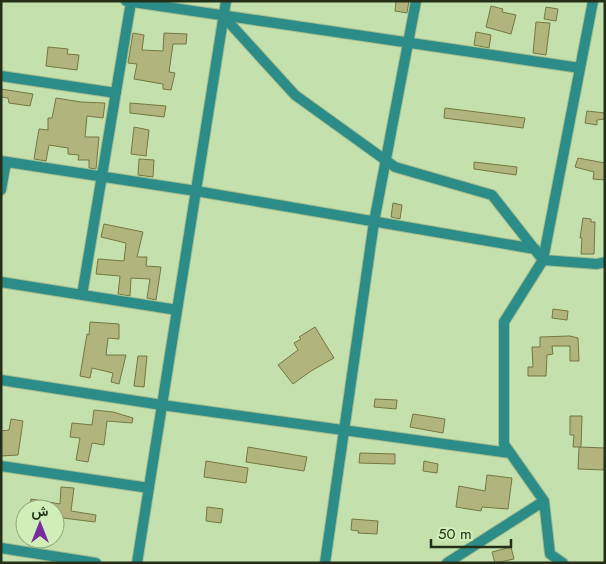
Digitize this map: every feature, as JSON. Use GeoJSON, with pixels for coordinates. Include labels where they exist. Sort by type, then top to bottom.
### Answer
{"type":"FeatureCollection","features":[{"type":"Feature","properties":{"kind":"street"},"geometry":{"type":"LineString","coordinates":[[137,563],[226,1]]}},
{"type":"Feature","properties":{"kind":"street"},"geometry":{"type":"LineString","coordinates":[[325,563],[374,222],[416,1]]}},
{"type":"Feature","properties":{"kind":"street"},"geometry":{"type":"LineString","coordinates":[[563,563],[550,554],[544,501],[504,444],[504,322],[543,260],[593,1]]}},
{"type":"Feature","properties":{"kind":"street"},"geometry":{"type":"LineString","coordinates":[[82,295],[116,93],[128,2],[580,68]]}},
{"type":"Feature","properties":{"kind":"street"},"geometry":{"type":"LineString","coordinates":[[224,17],[295,95],[394,167],[492,195],[543,260],[597,264],[605,262]]}},
{"type":"Feature","properties":{"kind":"street"},"geometry":{"type":"LineString","coordinates":[[1,76],[116,93]]}},
{"type":"Feature","properties":{"kind":"street"},"geometry":{"type":"LineString","coordinates":[[1,190],[4,161],[196,191],[535,250]]}},
{"type":"Feature","properties":{"kind":"street"},"geometry":{"type":"LineString","coordinates":[[1,282],[177,310]]}},
{"type":"Feature","properties":{"kind":"street"},"geometry":{"type":"LineString","coordinates":[[1,380],[162,405],[510,453]]}},
{"type":"Feature","properties":{"kind":"street"},"geometry":{"type":"LineString","coordinates":[[1,466],[149,488]]}},
{"type":"Feature","properties":{"kind":"street"},"geometry":{"type":"LineString","coordinates":[[447,563],[544,501]]}},
{"type":"Feature","properties":{"kind":"street"},"geometry":{"type":"LineString","coordinates":[[1,548],[41,558],[96,563]]}},
{"type":"Feature","properties":{"kind":"building"},"geometry":{"type":"Polygon","coordinates":[[[396,1],[409,1],[407,13],[395,11],[396,1]]]}},
{"type":"Feature","properties":{"kind":"building"},"geometry":{"type":"Polygon","coordinates":[[[491,6],[503,9],[502,12],[516,15],[511,34],[486,27],[491,6]]]}},
{"type":"Feature","properties":{"kind":"building"},"geometry":{"type":"Polygon","coordinates":[[[546,7],[558,9],[556,21],[544,19],[546,7]]]}},
{"type":"Feature","properties":{"kind":"building"},"geometry":{"type":"Polygon","coordinates":[[[536,22],[550,23],[546,55],[533,53],[536,22]]]}},
{"type":"Feature","properties":{"kind":"building"},"geometry":{"type":"Polygon","coordinates":[[[476,32],[491,35],[489,48],[474,45],[476,32]]]}},
{"type":"Feature","properties":{"kind":"building"},"geometry":{"type":"Polygon","coordinates":[[[133,33],[144,35],[142,50],[163,51],[164,33],[187,34],[186,44],[173,44],[169,72],[175,73],[171,90],[163,89],[163,84],[134,79],[137,64],[128,63],[133,33]]]}},
{"type":"Feature","properties":{"kind":"building"},"geometry":{"type":"Polygon","coordinates":[[[48,47],[68,49],[67,54],[79,55],[77,70],[46,66],[48,47]]]}},
{"type":"Feature","properties":{"kind":"building"},"geometry":{"type":"Polygon","coordinates":[[[1,89],[33,94],[30,106],[9,103],[8,98],[1,97],[1,89]]]}},
{"type":"Feature","properties":{"kind":"building"},"geometry":{"type":"Polygon","coordinates":[[[56,98],[105,103],[103,118],[87,116],[85,137],[99,137],[96,169],[89,168],[89,160],[78,160],[79,155],[68,154],[68,148],[49,145],[46,161],[34,159],[39,129],[48,130],[48,118],[52,118],[56,98]]]}},
{"type":"Feature","properties":{"kind":"building"},"geometry":{"type":"Polygon","coordinates":[[[130,103],[166,106],[164,117],[130,113],[130,103]]]}},
{"type":"Feature","properties":{"kind":"building"},"geometry":{"type":"Polygon","coordinates":[[[445,108],[525,118],[523,128],[444,118],[445,108]]]}},
{"type":"Feature","properties":{"kind":"building"},"geometry":{"type":"Polygon","coordinates":[[[587,111],[605,113],[605,119],[597,120],[597,125],[585,123],[587,111]]]}},
{"type":"Feature","properties":{"kind":"building"},"geometry":{"type":"Polygon","coordinates":[[[134,127],[149,130],[146,156],[131,154],[134,127]]]}},
{"type":"Feature","properties":{"kind":"building"},"geometry":{"type":"Polygon","coordinates":[[[578,158],[605,163],[605,180],[593,179],[594,172],[575,167],[578,158]]]}},
{"type":"Feature","properties":{"kind":"building"},"geometry":{"type":"Polygon","coordinates":[[[139,159],[154,160],[153,177],[138,175],[139,159]]]}},
{"type":"Feature","properties":{"kind":"building"},"geometry":{"type":"Polygon","coordinates":[[[474,162],[517,167],[516,175],[474,169],[474,162]]]}},
{"type":"Feature","properties":{"kind":"building"},"geometry":{"type":"Polygon","coordinates":[[[393,203],[402,205],[400,219],[391,217],[393,203]]]}},
{"type":"Feature","properties":{"kind":"building"},"geometry":{"type":"Polygon","coordinates":[[[583,218],[591,219],[591,222],[595,222],[594,254],[581,254],[582,238],[580,238],[583,218]]]}},
{"type":"Feature","properties":{"kind":"building"},"geometry":{"type":"Polygon","coordinates":[[[104,224],[143,232],[137,257],[147,257],[146,266],[161,267],[156,300],[147,298],[150,279],[131,278],[130,296],[118,294],[120,276],[96,274],[98,259],[124,261],[126,243],[101,237],[104,224]]]}},
{"type":"Feature","properties":{"kind":"building"},"geometry":{"type":"Polygon","coordinates":[[[553,309],[568,311],[567,320],[552,318],[553,309]]]}},
{"type":"Feature","properties":{"kind":"building"},"geometry":{"type":"Polygon","coordinates":[[[90,322],[119,324],[119,339],[108,338],[106,355],[126,355],[119,384],[111,382],[113,373],[92,368],[90,378],[80,376],[90,322]]]}},
{"type":"Feature","properties":{"kind":"building"},"geometry":{"type":"Polygon","coordinates":[[[315,327],[334,358],[293,384],[278,365],[298,350],[294,343],[301,339],[299,337],[315,327]]]}},
{"type":"Feature","properties":{"kind":"building"},"geometry":{"type":"Polygon","coordinates":[[[570,336],[578,338],[579,361],[570,361],[570,346],[552,346],[553,354],[547,355],[546,376],[528,376],[528,367],[533,367],[532,347],[540,347],[540,337],[570,336]]]}},
{"type":"Feature","properties":{"kind":"building"},"geometry":{"type":"Polygon","coordinates":[[[138,356],[147,356],[144,387],[134,386],[138,356]]]}},
{"type":"Feature","properties":{"kind":"building"},"geometry":{"type":"Polygon","coordinates":[[[375,399],[397,400],[396,409],[374,407],[375,399]]]}},
{"type":"Feature","properties":{"kind":"building"},"geometry":{"type":"Polygon","coordinates":[[[94,410],[113,412],[133,418],[132,423],[107,421],[104,445],[92,443],[88,462],[76,460],[80,438],[70,437],[72,423],[92,425],[94,410]]]}},
{"type":"Feature","properties":{"kind":"building"},"geometry":{"type":"Polygon","coordinates":[[[413,414],[445,419],[443,433],[410,427],[413,414]]]}},
{"type":"Feature","properties":{"kind":"building"},"geometry":{"type":"Polygon","coordinates":[[[570,416],[582,416],[581,447],[573,447],[574,435],[570,435],[570,416]]]}},
{"type":"Feature","properties":{"kind":"building"},"geometry":{"type":"Polygon","coordinates":[[[11,419],[23,421],[18,455],[1,456],[1,431],[9,430],[11,419]]]}},
{"type":"Feature","properties":{"kind":"building"},"geometry":{"type":"Polygon","coordinates":[[[248,447],[307,457],[304,471],[246,462],[248,447]]]}},
{"type":"Feature","properties":{"kind":"building"},"geometry":{"type":"Polygon","coordinates":[[[579,447],[605,448],[604,470],[578,469],[579,447]]]}},
{"type":"Feature","properties":{"kind":"building"},"geometry":{"type":"Polygon","coordinates":[[[360,453],[395,454],[395,464],[359,463],[360,453]]]}},
{"type":"Feature","properties":{"kind":"building"},"geometry":{"type":"Polygon","coordinates":[[[206,461],[248,468],[246,483],[204,477],[206,461]]]}},
{"type":"Feature","properties":{"kind":"building"},"geometry":{"type":"Polygon","coordinates":[[[424,461],[438,464],[437,473],[423,471],[424,461]]]}},
{"type":"Feature","properties":{"kind":"building"},"geometry":{"type":"Polygon","coordinates":[[[487,475],[512,478],[508,509],[482,507],[481,511],[456,507],[459,486],[485,491],[487,475]]]}},
{"type":"Feature","properties":{"kind":"building"},"geometry":{"type":"Polygon","coordinates":[[[61,487],[74,488],[71,511],[96,515],[95,522],[65,518],[65,499],[60,499],[61,487]]]}},
{"type":"Feature","properties":{"kind":"building"},"geometry":{"type":"Polygon","coordinates":[[[207,507],[223,509],[221,523],[206,521],[207,507]]]}},
{"type":"Feature","properties":{"kind":"building"},"geometry":{"type":"Polygon","coordinates":[[[352,519],[378,521],[377,534],[358,533],[359,531],[351,530],[352,519]]]}},
{"type":"Feature","properties":{"kind":"building"},"geometry":{"type":"Polygon","coordinates":[[[511,547],[514,559],[495,563],[492,552],[511,547]]]}}]}
